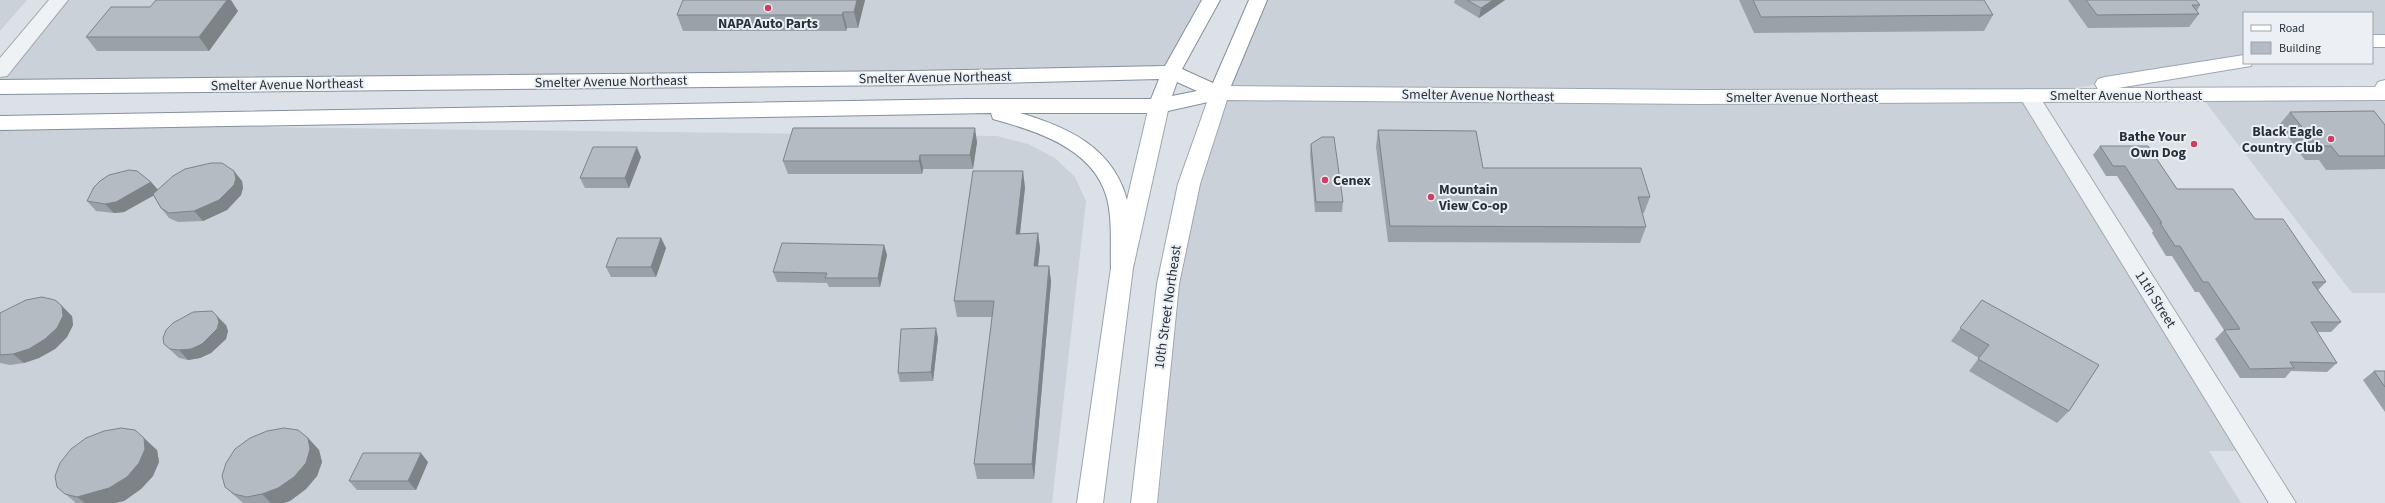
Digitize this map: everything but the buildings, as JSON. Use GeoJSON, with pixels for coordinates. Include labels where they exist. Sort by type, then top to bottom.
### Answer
{"type":"FeatureCollection","features":[{"type":"Feature","properties":{"kind":"main road"},"geometry":{"type":"LineString","coordinates":[[1090,503],[1122,268],[1160,106],[1171,72],[1212,0]]}},
{"type":"Feature","properties":{"kind":"main road","name":"10th Street Northeast"},"geometry":{"type":"LineString","coordinates":[[1144,503],[1168,284],[1188,184],[1219,93],[1258,0]]}},
{"type":"Feature","properties":{"kind":"main road"},"geometry":{"type":"LineString","coordinates":[[2373,41],[2385,41]]}},
{"type":"Feature","properties":{"kind":"main road"},"geometry":{"type":"LineString","coordinates":[[2029,96],[2243,61]]}},
{"type":"Feature","properties":{"kind":"main road","name":"Smelter Avenue Northeast"},"geometry":{"type":"LineString","coordinates":[[0,87],[921,78],[1171,72],[1219,93]]}},
{"type":"Feature","properties":{"kind":"main road","name":"Smelter Avenue Northeast"},"geometry":{"type":"LineString","coordinates":[[0,123],[968,106],[1160,106],[1219,93],[1700,98],[2384,93]]}},
{"type":"Feature","properties":{"kind":"main road"},"geometry":{"type":"LineString","coordinates":[[968,106],[1030,122],[1054,131],[1075,143],[1092,157],[1105,172],[1116,193],[1120,214],[1122,268]]}},
{"type":"Feature","properties":{"kind":"street"},"geometry":{"type":"LineString","coordinates":[[0,71],[59,0]]}},
{"type":"Feature","properties":{"kind":"street","name":"11th Street"},"geometry":{"type":"LineString","coordinates":[[2029,96],[2282,503]]}},
{"type":"Feature","properties":{"kind":"shaded area"},"geometry":{"type":"Polygon","coordinates":[[[0,0],[27,0],[0,31],[0,0]]]}},
{"type":"Feature","properties":{"kind":"shaded area"},"geometry":{"type":"Polygon","coordinates":[[[59,0],[1211,0],[1171,72],[0,87],[0,71],[59,0]]]}},
{"type":"Feature","properties":{"kind":"shaded area"},"geometry":{"type":"Polygon","coordinates":[[[1262,0],[2385,0],[2385,41],[2373,41],[2373,12],[2243,12],[2243,59],[2029,96],[2250,451],[2209,451],[2241,503],[1158,503],[1166,431],[1168,284],[1189,184],[1262,0]]]}},
{"type":"Feature","properties":{"kind":"shaded area"},"geometry":{"type":"Polygon","coordinates":[[[2200,95],[2385,96],[2385,293],[2352,293],[2200,95]]]}},
{"type":"Feature","properties":{"kind":"shaded area"},"geometry":{"type":"Polygon","coordinates":[[[0,124],[997,136],[1028,144],[1055,158],[1075,177],[1086,201],[1052,503],[0,503],[0,124]]]}},
{"type":"Feature","properties":{"kind":"place","name":"NAPA Auto Parts"},"geometry":{"type":"Point","coordinates":[768,8]}},
{"type":"Feature","properties":{"kind":"place","name":"Black Eagle Country Club"},"geometry":{"type":"Point","coordinates":[2331,139]}},
{"type":"Feature","properties":{"kind":"place","name":"Bathe Your Own Dog"},"geometry":{"type":"Point","coordinates":[2194,144]}},
{"type":"Feature","properties":{"kind":"place","name":"Cenex"},"geometry":{"type":"Point","coordinates":[1325,180]}},
{"type":"Feature","properties":{"kind":"place","name":"Mountain View Co-op"},"geometry":{"type":"Point","coordinates":[1431,197]}}]}
